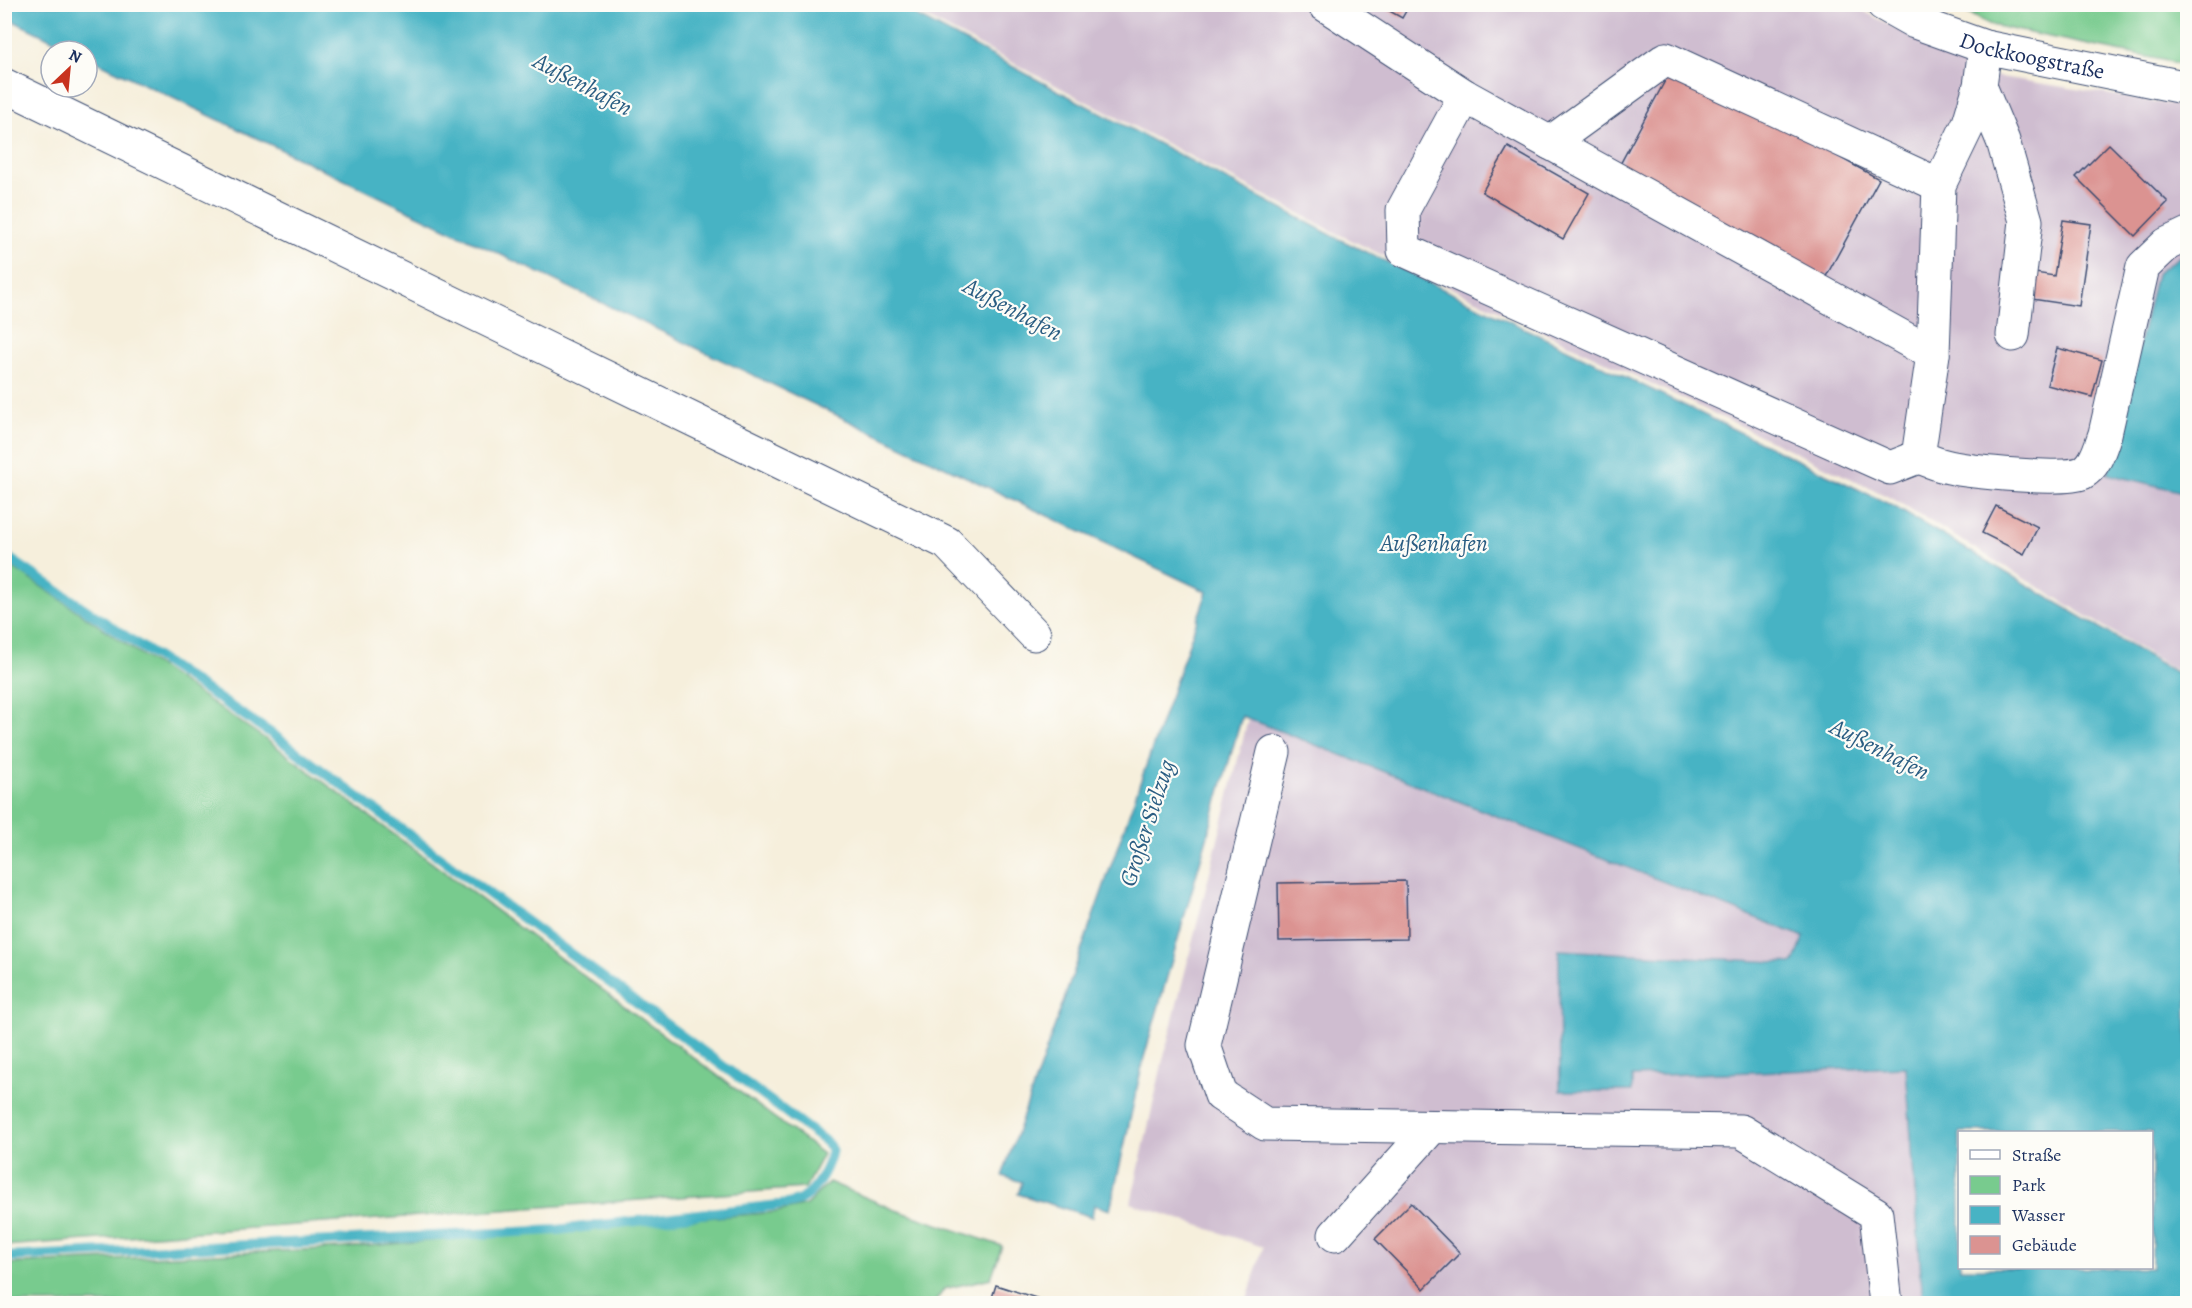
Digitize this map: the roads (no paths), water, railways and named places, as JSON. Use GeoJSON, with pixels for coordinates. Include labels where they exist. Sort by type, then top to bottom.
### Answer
{"type":"FeatureCollection","features":[{"type":"Feature","properties":{"kind":"street"},"geometry":{"type":"LineString","coordinates":[[1324,4],[1465,96],[1934,354]]}},
{"type":"Feature","properties":{"kind":"street","name":"Dockkoogstraße"},"geometry":{"type":"LineString","coordinates":[[1883,4],[1915,21],[1984,47],[2187,88]]}},
{"type":"Feature","properties":{"kind":"street"},"geometry":{"type":"LineString","coordinates":[[1918,457],[1934,354],[1939,185],[1969,123],[1980,86],[1984,47]]}},
{"type":"Feature","properties":{"kind":"street"},"geometry":{"type":"LineString","coordinates":[[1550,143],[1666,59],[1939,185]]}},
{"type":"Feature","properties":{"kind":"street"},"geometry":{"type":"LineString","coordinates":[[4,85],[947,543],[1034,634]]}},
{"type":"Feature","properties":{"kind":"street"},"geometry":{"type":"LineString","coordinates":[[1980,86],[2003,141],[2026,221],[2013,335]]}},
{"type":"Feature","properties":{"kind":"street"},"geometry":{"type":"LineString","coordinates":[[1465,96],[1403,210],[1404,250],[1890,468],[1918,457],[1948,467],[1991,472],[2052,476],[2082,473],[2096,459],[2105,434],[2143,267],[2167,244],[2187,234]]}},
{"type":"Feature","properties":{"kind":"street"},"geometry":{"type":"LineString","coordinates":[[1274,752],[1204,1045],[1221,1095],[1265,1124],[1741,1131],[1876,1214],[1886,1304]]}},
{"type":"Feature","properties":{"kind":"street"},"geometry":{"type":"LineString","coordinates":[[1335,1235],[1432,1127]]}},
{"type":"Feature","properties":{"kind":"water","name":"Außenhafen"},"geometry":{"type":"Polygon","coordinates":[[[4,5],[896,5],[1335,237],[1893,506],[2187,679],[2187,1303],[1923,1303],[1906,1067],[1632,1076],[1632,1091],[1560,1091],[1559,950],[1794,963],[1804,937],[1242,716],[1143,1061],[1110,1210],[1094,1205],[1092,1217],[1018,1194],[1022,1182],[1002,1176],[1207,592],[99,63],[99,39],[50,39],[5,17],[4,5]]]}},
{"type":"Feature","properties":{"kind":"water"},"geometry":{"type":"Polygon","coordinates":[[[2187,251],[2187,493],[2108,474],[2156,274],[2187,251]]]}},
{"type":"Feature","properties":{"kind":"waterway"},"geometry":{"type":"LineString","coordinates":[[4,555],[275,736],[826,1142],[832,1149],[825,1169],[813,1189],[801,1200],[782,1205],[557,1230],[4,1257]]}},
{"type":"Feature","properties":{"kind":"water label","name":"Großer Sielzug"},"geometry":{"type":"Point","coordinates":[1147,823]}}]}
